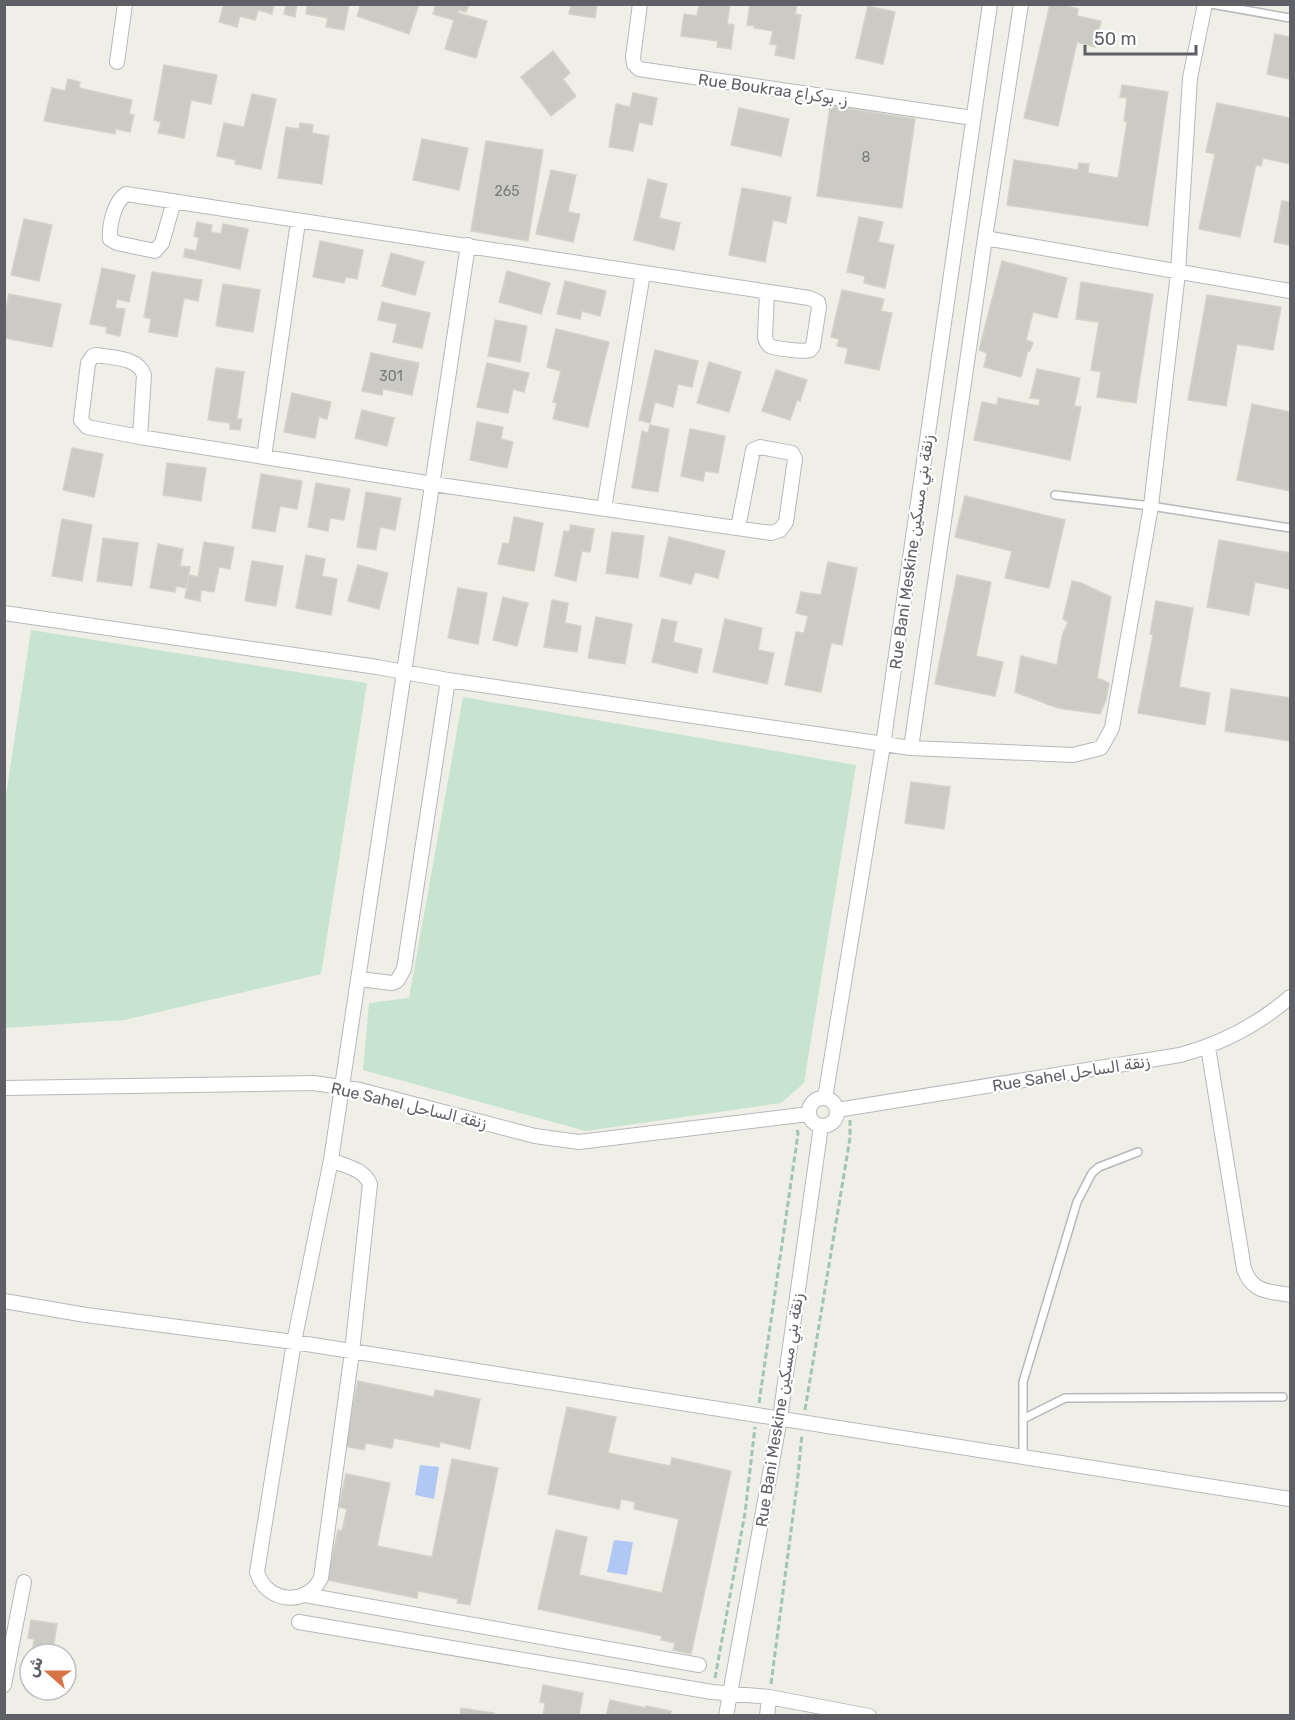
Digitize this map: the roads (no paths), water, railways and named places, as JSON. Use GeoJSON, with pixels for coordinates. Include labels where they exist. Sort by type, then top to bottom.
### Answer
{"type":"FeatureCollection","features":[{"type":"Feature","properties":{"kind":"street"},"geometry":{"type":"LineString","coordinates":[[117,62],[125,4]]}},
{"type":"Feature","properties":{"kind":"street","name":"Rue Boukraa ز. بوكراع"},"geometry":{"type":"LineString","coordinates":[[640,4],[633,57],[634,64],[639,69],[973,118]]}},
{"type":"Feature","properties":{"kind":"street","name":"Rue Bani Meskine زنقة بني مسكين"},"geometry":{"type":"LineString","coordinates":[[825,1098],[883,745],[990,4]]}},
{"type":"Feature","properties":{"kind":"street"},"geometry":{"type":"LineString","coordinates":[[911,748],[1021,4]]}},
{"type":"Feature","properties":{"kind":"street"},"geometry":{"type":"LineString","coordinates":[[4,613],[404,671],[448,680],[883,745],[1055,756],[1080,754],[1101,748],[1112,728],[1151,506],[1178,273],[1190,78],[1205,4]]}},
{"type":"Feature","properties":{"kind":"street"},"geometry":{"type":"LineString","coordinates":[[174,201],[162,243],[158,249],[117,243],[110,239],[116,206],[126,194],[174,201],[298,222],[468,245],[808,298],[818,302],[813,346],[810,350],[772,346],[767,343],[765,338],[767,292]]}},
{"type":"Feature","properties":{"kind":"street"},"geometry":{"type":"LineString","coordinates":[[264,457],[298,222]]}},
{"type":"Feature","properties":{"kind":"street"},"geometry":{"type":"LineString","coordinates":[[985,238],[1290,291]]}},
{"type":"Feature","properties":{"kind":"street"},"geometry":{"type":"LineString","coordinates":[[468,245],[331,1160],[294,1342],[257,1572],[263,1586],[268,1591],[293,1598],[305,1596],[699,1665]]}},
{"type":"Feature","properties":{"kind":"street"},"geometry":{"type":"LineString","coordinates":[[604,508],[643,273]]}},
{"type":"Feature","properties":{"kind":"street"},"geometry":{"type":"LineString","coordinates":[[140,437],[144,375],[142,369],[131,362],[96,355],[88,363],[82,423],[87,427],[140,437],[433,484],[771,533],[780,530],[786,522],[795,459],[792,453],[760,447],[753,450],[738,528]]}},
{"type":"Feature","properties":{"kind":"street"},"geometry":{"type":"LineString","coordinates":[[359,979],[392,983],[397,981],[404,969],[448,680]]}},
{"type":"Feature","properties":{"kind":"street","name":"Rue Sahel زنقة الساحل"},"geometry":{"type":"LineString","coordinates":[[844,1109],[1153,1060],[1208,1047],[1275,1011],[1290,997]]}},
{"type":"Feature","properties":{"kind":"street"},"geometry":{"type":"LineString","coordinates":[[1208,1047],[1244,1269],[1248,1280],[1256,1287],[1290,1295]]}},
{"type":"Feature","properties":{"kind":"street","name":"Rue Sahel زنقة الساحل"},"geometry":{"type":"LineString","coordinates":[[4,1088],[303,1083],[360,1090],[535,1136],[579,1142],[809,1114]]}},
{"type":"Feature","properties":{"kind":"street"},"geometry":{"type":"LineString","coordinates":[[825,1098],[844,1109],[831,1123],[821,1126],[812,1121],[809,1114],[810,1107],[817,1099],[825,1098]]}},
{"type":"Feature","properties":{"kind":"street","name":"Rue Bani Meskine زنقة بني مسكين"},"geometry":{"type":"LineString","coordinates":[[726,1716],[780,1418],[821,1126]]}},
{"type":"Feature","properties":{"kind":"street"},"geometry":{"type":"LineString","coordinates":[[305,1596],[311,1592],[321,1578],[352,1352],[370,1184],[362,1172],[331,1160]]}},
{"type":"Feature","properties":{"kind":"street"},"geometry":{"type":"LineString","coordinates":[[4,1301],[294,1342],[1290,1499]]}},
{"type":"Feature","properties":{"kind":"street"},"geometry":{"type":"LineString","coordinates":[[4,1685],[24,1582]]}},
{"type":"Feature","properties":{"kind":"street"},"geometry":{"type":"LineString","coordinates":[[299,1622],[731,1694],[769,1697],[869,1716]]}},
{"type":"Feature","properties":{"kind":"street"},"geometry":{"type":"LineString","coordinates":[[767,1716],[769,1697]]}},
{"type":"Feature","properties":{"kind":"lane"},"geometry":{"type":"LineString","coordinates":[[1211,4],[1290,18]]}},
{"type":"Feature","properties":{"kind":"lane"},"geometry":{"type":"LineString","coordinates":[[1055,495],[1151,506],[1290,528]]}},
{"type":"Feature","properties":{"kind":"lane"},"geometry":{"type":"LineString","coordinates":[[1023,1457],[1023,1382],[1077,1202],[1092,1173],[1099,1167],[1138,1152]]}},
{"type":"Feature","properties":{"kind":"lane"},"geometry":{"type":"LineString","coordinates":[[1023,1419],[1065,1398],[1282,1397]]}},
{"type":"Feature","properties":{"kind":"water"},"geometry":{"type":"Polygon","coordinates":[[[420,1465],[439,1467],[434,1499],[415,1495],[420,1465]]]}},
{"type":"Feature","properties":{"kind":"water"},"geometry":{"type":"Polygon","coordinates":[[[614,1540],[633,1542],[627,1575],[607,1572],[614,1540]]]}}]}
